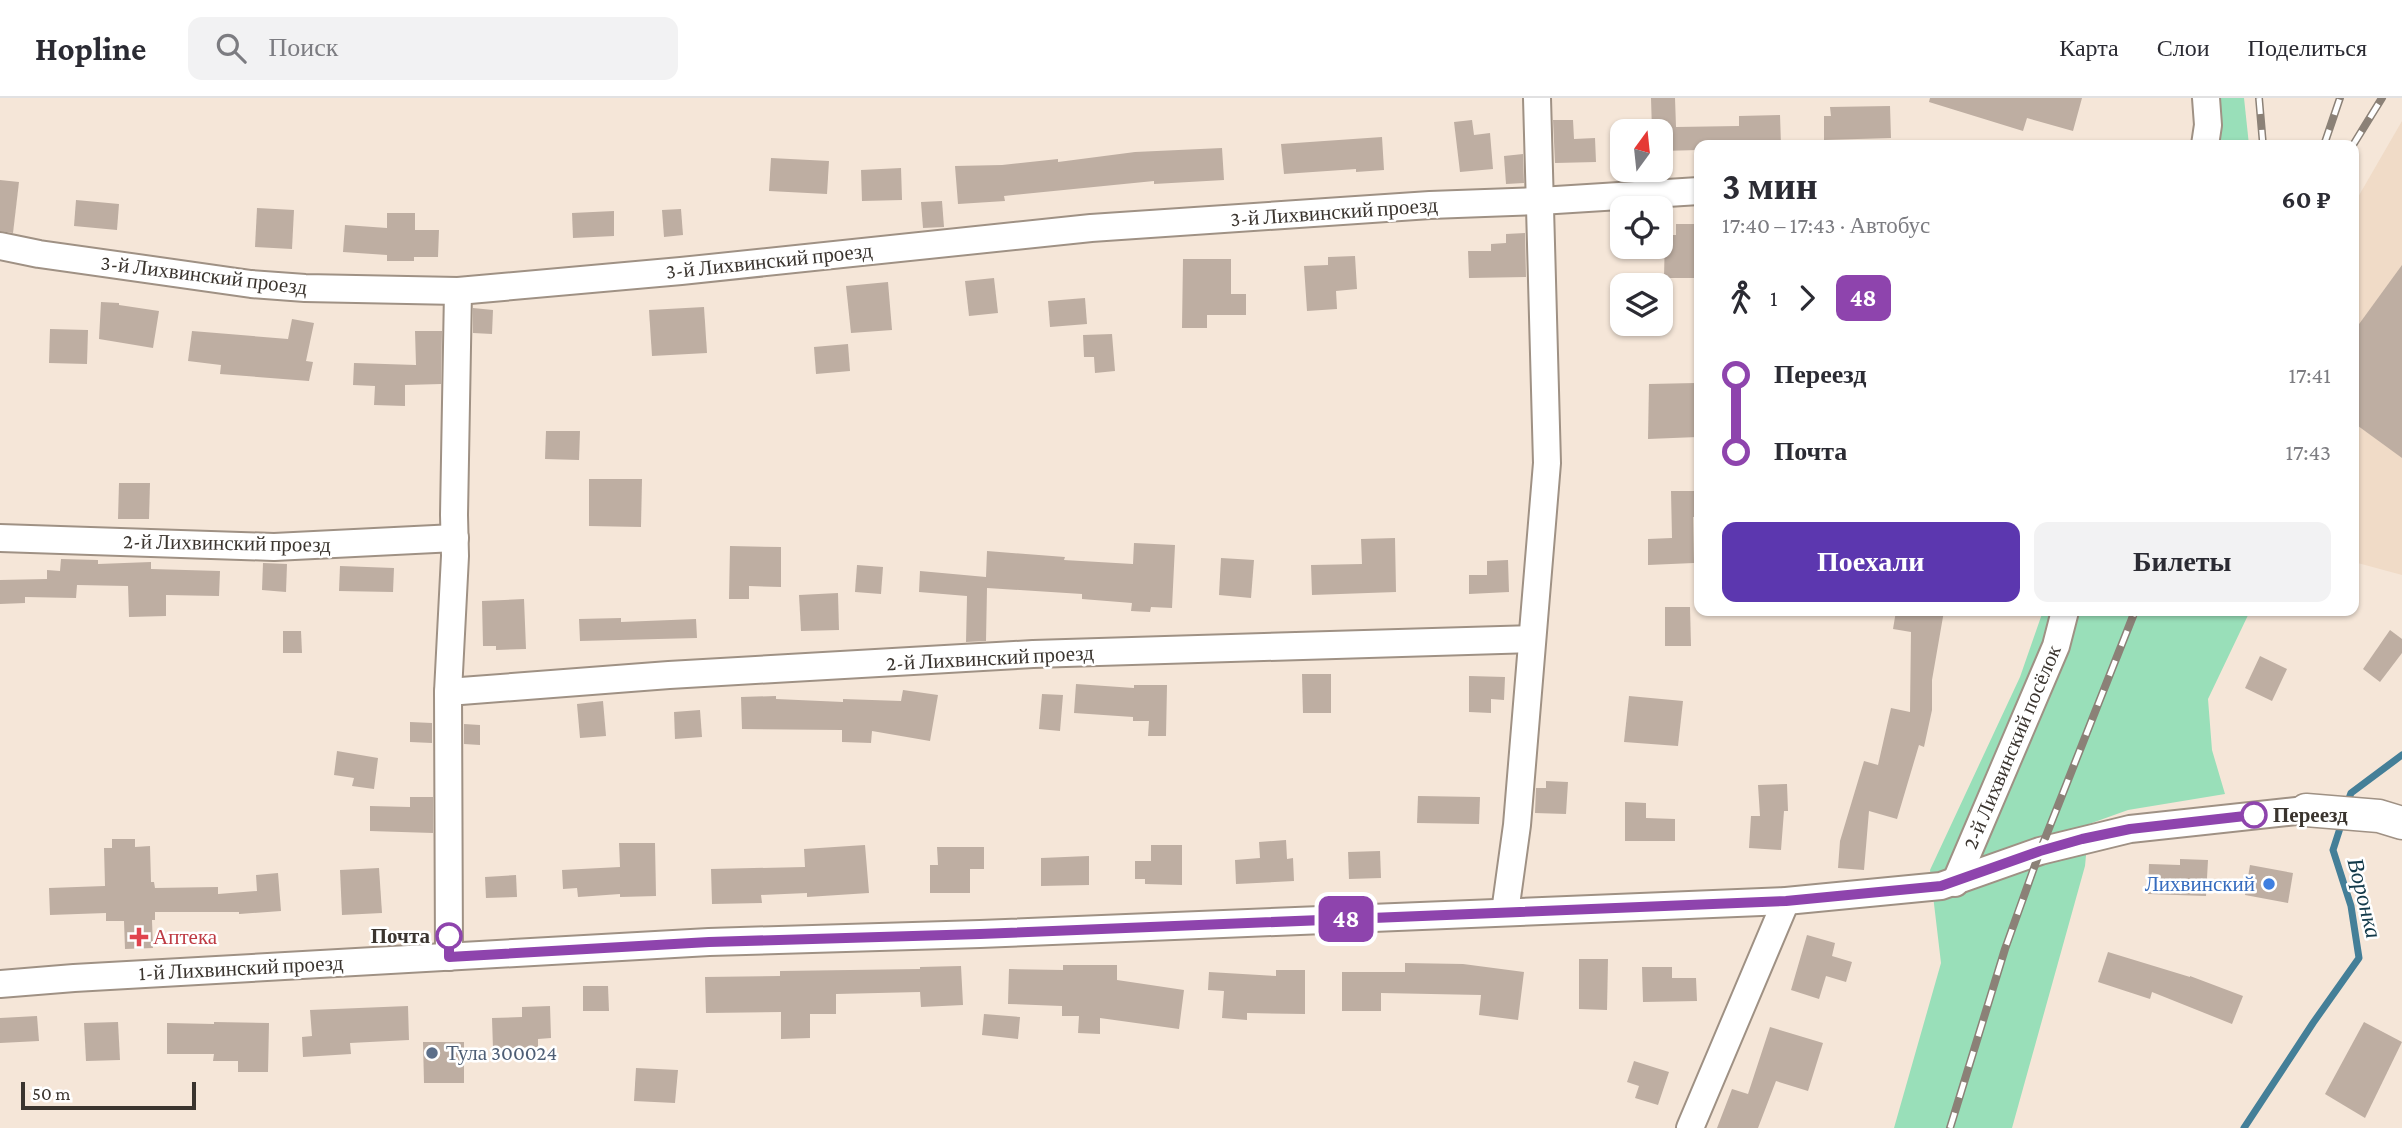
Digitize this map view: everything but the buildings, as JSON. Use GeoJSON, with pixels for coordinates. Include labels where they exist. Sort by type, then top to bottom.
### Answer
{"type":"FeatureCollection","features":[{"type":"Feature","properties":{"kind":"street"},"geometry":{"type":"LineString","coordinates":[[1505,912],[1517,825],[1547,463],[1537,98]]}},
{"type":"Feature","properties":{"kind":"street"},"geometry":{"type":"LineString","coordinates":[[2206,98],[2208,125],[2206,140]]}},
{"type":"Feature","properties":{"kind":"street","name":"3-й Лихвинский проезд"},"geometry":{"type":"LineString","coordinates":[[0,246],[38,254],[251,284],[305,288],[458,291],[1091,228],[1430,205],[1694,191]]}},
{"type":"Feature","properties":{"kind":"street"},"geometry":{"type":"LineString","coordinates":[[449,957],[448,692],[455,538],[458,291]]}},
{"type":"Feature","properties":{"kind":"street","name":"2-й Лихвинский проезд"},"geometry":{"type":"LineString","coordinates":[[0,538],[274,547],[455,538]]}},
{"type":"Feature","properties":{"kind":"street","name":"2-й Лихвинский посёлок"},"geometry":{"type":"LineString","coordinates":[[1955,883],[2056,646],[2064,616]]}},
{"type":"Feature","properties":{"kind":"street","name":"2-й Лихвинский проезд"},"geometry":{"type":"LineString","coordinates":[[448,692],[682,674],[1033,654],[1532,639]]}},
{"type":"Feature","properties":{"kind":"street","name":"1-й Лихвинский проезд"},"geometry":{"type":"LineString","coordinates":[[0,984],[709,942],[980,934],[1786,901],[1926,889],[1955,883],[2040,851],[2130,829],[2306,810],[2391,820]]}},
{"type":"Feature","properties":{"kind":"street"},"geometry":{"type":"LineString","coordinates":[[1690,1128],[1786,901]]}},
{"type":"Feature","properties":{"kind":"shaded area"},"geometry":{"type":"Polygon","coordinates":[[[2402,121],[2402,575],[2359,563],[2359,195],[2402,121]]]}},
{"type":"Feature","properties":{"kind":"green space"},"geometry":{"type":"Polygon","coordinates":[[[2217,98],[2244,98],[2248,140],[2208,140],[2217,98]]]}},
{"type":"Feature","properties":{"kind":"green space"},"geometry":{"type":"Polygon","coordinates":[[[2041,616],[2248,616],[2208,699],[2212,750],[2225,794],[2128,810],[2089,824],[2085,866],[2012,1128],[1894,1128],[1941,963],[1930,870],[2020,677],[2041,616]]]}},
{"type":"Feature","properties":{"kind":"waterway","name":"Воронка"},"geometry":{"type":"LineString","coordinates":[[2347,804],[2351,793],[2402,755]]}},
{"type":"Feature","properties":{"kind":"waterway","name":"Воронка"},"geometry":{"type":"LineString","coordinates":[[2244,1128],[2359,958],[2351,906],[2333,850],[2342,822]]}},
{"type":"Feature","properties":{"kind":"railway"},"geometry":{"type":"LineString","coordinates":[[2259,98],[2263,140]]}},
{"type":"Feature","properties":{"kind":"railway"},"geometry":{"type":"LineString","coordinates":[[2326,140],[2340,98]]}},
{"type":"Feature","properties":{"kind":"railway"},"geometry":{"type":"LineString","coordinates":[[2356,140],[2382,98]]}},
{"type":"Feature","properties":{"kind":"railway"},"geometry":{"type":"LineString","coordinates":[[1950,1128],[2005,949],[2040,851],[2133,616]]}},
{"type":"Feature","properties":{"kind":"bus line","name":"48"},"geometry":{"type":"LineString","coordinates":[[449,936],[449,957],[709,942],[980,934],[1786,901],[1926,889],[1955,883],[2040,851],[2082,839],[2130,829],[2254,815]]}},
{"type":"Feature","properties":{"kind":"place","name":"Переезд"},"geometry":{"type":"Point","coordinates":[2254,815]}},
{"type":"Feature","properties":{"kind":"place","name":"Лихвинский"},"geometry":{"type":"Point","coordinates":[2269,884]}},
{"type":"Feature","properties":{"kind":"place","name":"Почта"},"geometry":{"type":"Point","coordinates":[449,936]}},
{"type":"Feature","properties":{"kind":"place","name":"Аптека"},"geometry":{"type":"Point","coordinates":[139,937]}},
{"type":"Feature","properties":{"kind":"place","name":"Тула 300024"},"geometry":{"type":"Point","coordinates":[432,1053]}}]}
